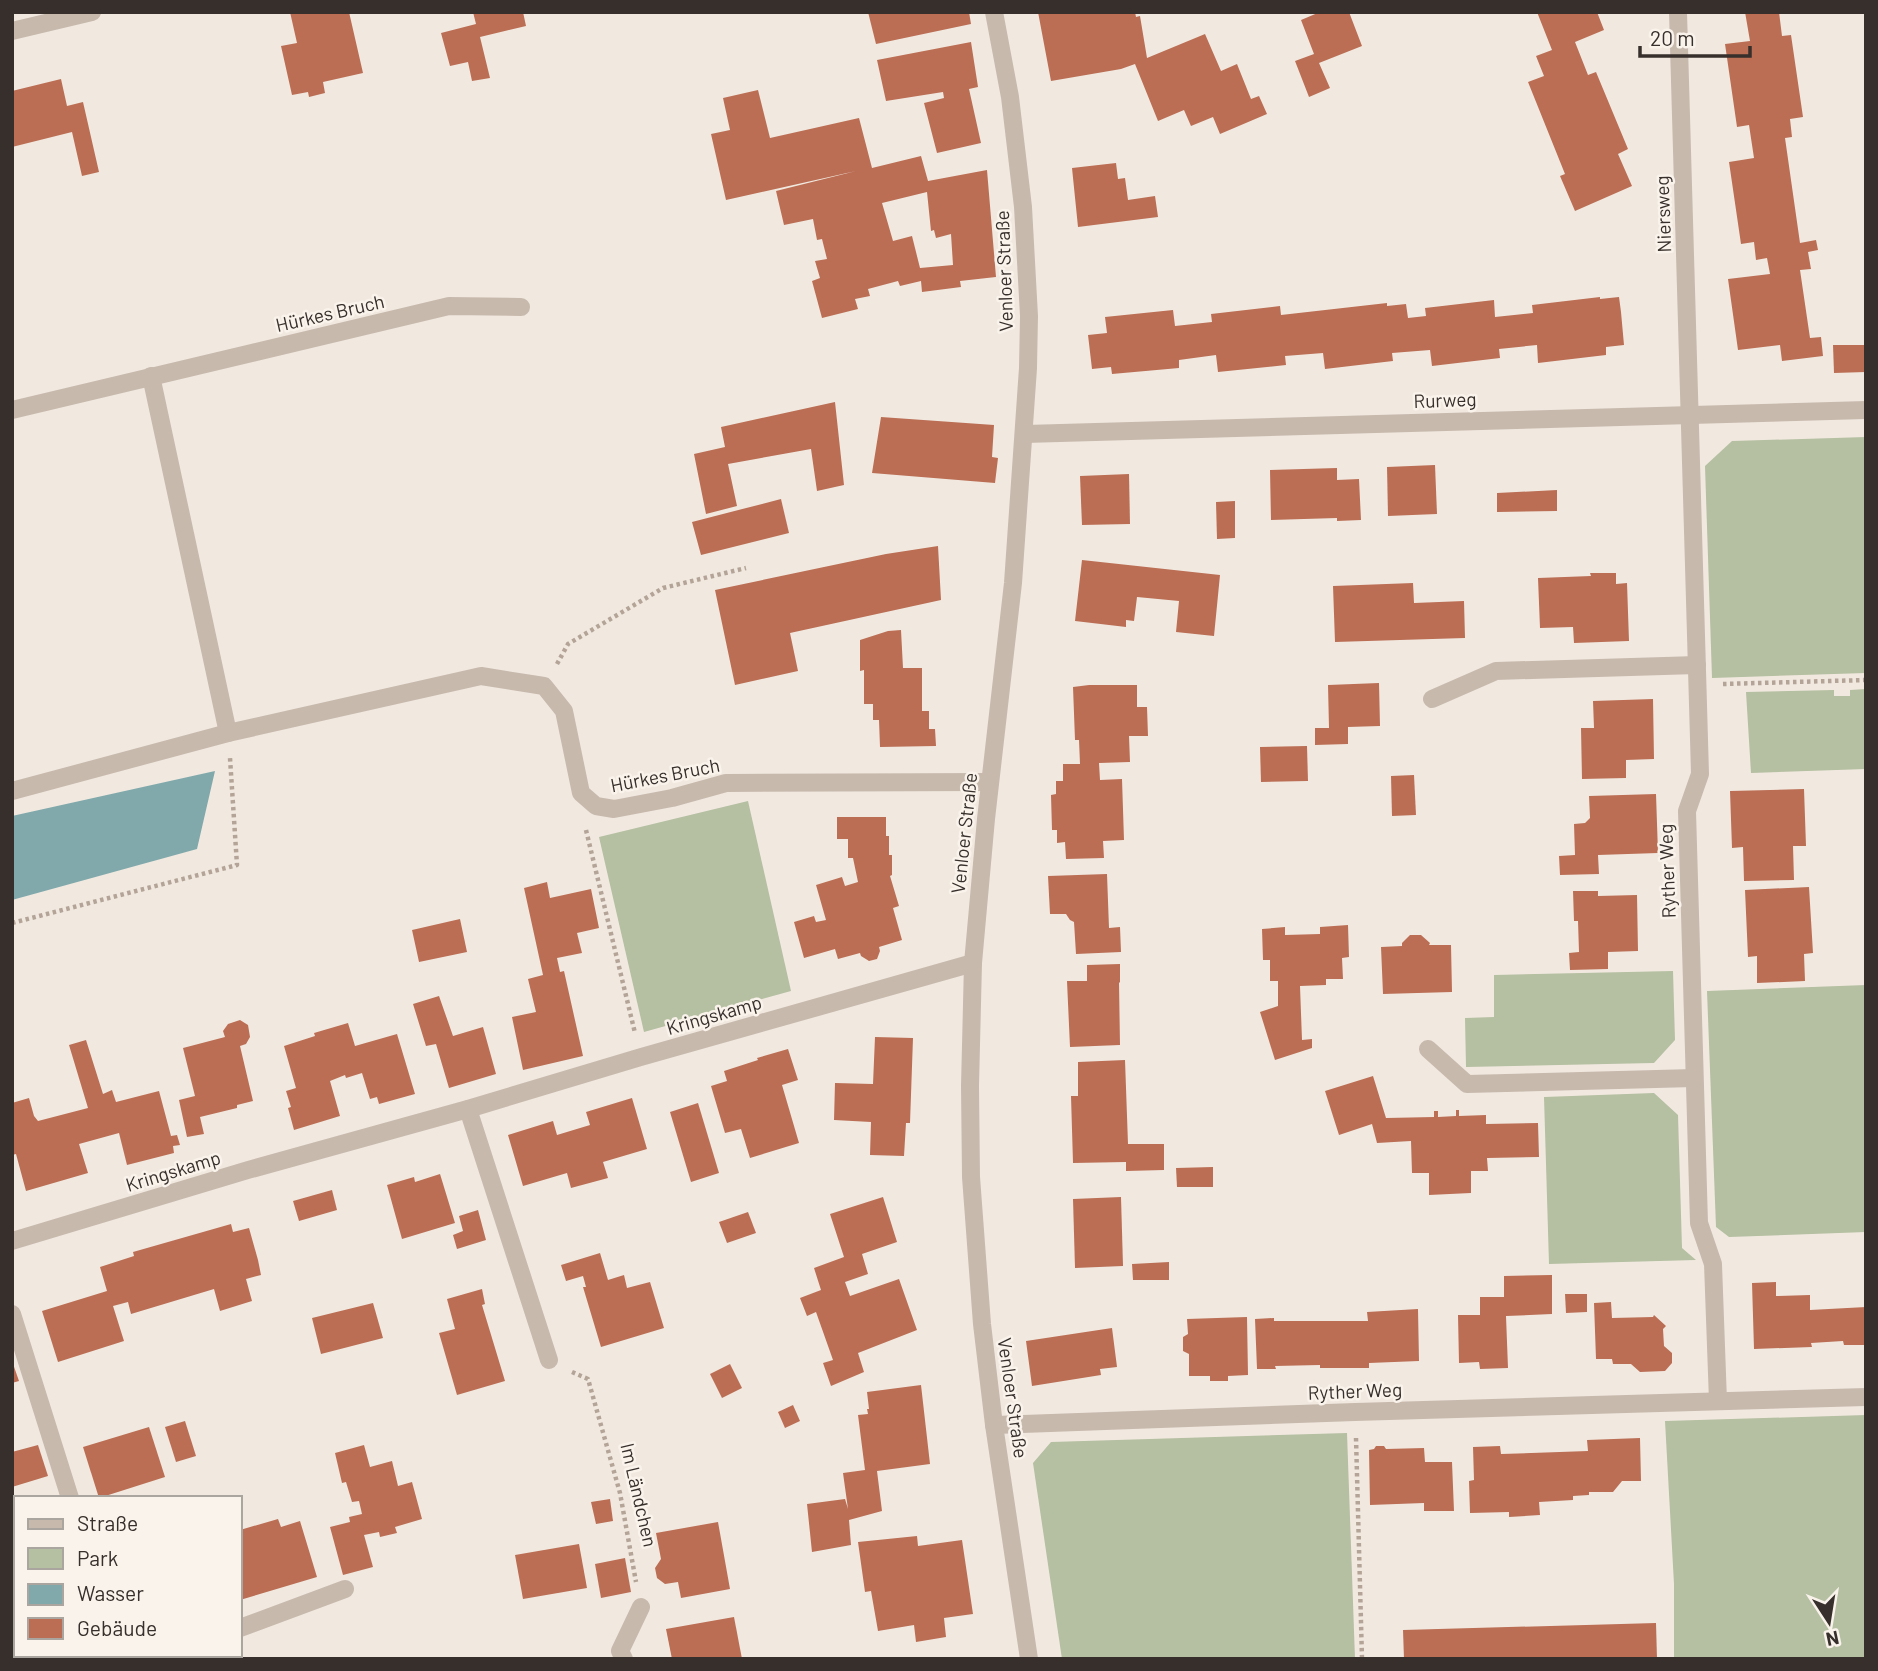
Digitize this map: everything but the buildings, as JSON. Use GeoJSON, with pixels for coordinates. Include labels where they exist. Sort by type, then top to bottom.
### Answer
{"type":"FeatureCollection","features":[{"type":"Feature","properties":{"kind":"street"},"geometry":{"type":"LineString","coordinates":[[12,31],[92,12]]}},
{"type":"Feature","properties":{"kind":"street","name":"Venloer Straße"},"geometry":{"type":"LineString","coordinates":[[994,12],[1010,97],[1023,207],[1029,316],[1025,434],[1013,583],[973,964],[971,1177],[982,1324],[1028,1659]]}},
{"type":"Feature","properties":{"kind":"street","name":"Niersweg"},"geometry":{"type":"LineString","coordinates":[[1678,12],[1689,414]]}},
{"type":"Feature","properties":{"kind":"street","name":"Hürkes Bruch"},"geometry":{"type":"LineString","coordinates":[[12,410],[449,306],[521,307]]}},
{"type":"Feature","properties":{"kind":"street"},"geometry":{"type":"LineString","coordinates":[[151,376],[228,733]]}},
{"type":"Feature","properties":{"kind":"street","name":"Rurweg"},"geometry":{"type":"LineString","coordinates":[[1025,434],[1866,410]]}},
{"type":"Feature","properties":{"kind":"street","name":"Ryther Weg"},"geometry":{"type":"LineString","coordinates":[[1689,414],[1700,774],[1687,810],[1694,1078],[1699,1223],[1713,1264],[1718,1401]]}},
{"type":"Feature","properties":{"kind":"street"},"geometry":{"type":"LineString","coordinates":[[1432,699],[1496,671],[1697,665]]}},
{"type":"Feature","properties":{"kind":"street"},"geometry":{"type":"LineString","coordinates":[[12,791],[228,733],[481,676],[544,686],[564,711],[582,793]]}},
{"type":"Feature","properties":{"kind":"street","name":"Hürkes Bruch"},"geometry":{"type":"LineString","coordinates":[[582,793],[596,806],[614,809],[672,798],[726,783],[990,782]]}},
{"type":"Feature","properties":{"kind":"street","name":"Kringskamp"},"geometry":{"type":"LineString","coordinates":[[12,1241],[248,1170],[973,964]]}},
{"type":"Feature","properties":{"kind":"street"},"geometry":{"type":"LineString","coordinates":[[1428,1049],[1467,1084],[1694,1078]]}},
{"type":"Feature","properties":{"kind":"street"},"geometry":{"type":"LineString","coordinates":[[468,1109],[549,1360]]}},
{"type":"Feature","properties":{"kind":"street"},"geometry":{"type":"LineString","coordinates":[[12,1314],[68,1496]]}},
{"type":"Feature","properties":{"kind":"street","name":"Ryther Weg"},"geometry":{"type":"LineString","coordinates":[[994,1425],[1866,1397]]}},
{"type":"Feature","properties":{"kind":"street"},"geometry":{"type":"LineString","coordinates":[[242,1627],[345,1589]]}},
{"type":"Feature","properties":{"kind":"street"},"geometry":{"type":"LineString","coordinates":[[622,1655],[641,1607]]}},
{"type":"Feature","properties":{"kind":"path"},"geometry":{"type":"LineString","coordinates":[[544,686],[568,644],[663,588],[746,568]]}},
{"type":"Feature","properties":{"kind":"path"},"geometry":{"type":"LineString","coordinates":[[1697,685],[1866,680]]}},
{"type":"Feature","properties":{"kind":"path"},"geometry":{"type":"LineString","coordinates":[[12,923],[237,866],[228,733]]}},
{"type":"Feature","properties":{"kind":"path"},"geometry":{"type":"LineString","coordinates":[[582,793],[588,840],[641,1057]]}},
{"type":"Feature","properties":{"kind":"path","name":"Im Ländchen"},"geometry":{"type":"LineString","coordinates":[[549,1360],[588,1379],[620,1493],[641,1607]]}},
{"type":"Feature","properties":{"kind":"path"},"geometry":{"type":"LineString","coordinates":[[1355,1412],[1362,1659]]}},
{"type":"Feature","properties":{"kind":"green space"},"geometry":{"type":"Polygon","coordinates":[[[1866,437],[1866,673],[1712,678],[1705,466],[1732,441],[1866,437]]]}},
{"type":"Feature","properties":{"kind":"green space"},"geometry":{"type":"Polygon","coordinates":[[[1866,689],[1866,769],[1751,773],[1746,692],[1834,690],[1834,696],[1850,696],[1850,690],[1866,689]]]}},
{"type":"Feature","properties":{"kind":"green space"},"geometry":{"type":"Polygon","coordinates":[[[748,801],[791,991],[644,1032],[599,837],[748,801]]]}},
{"type":"Feature","properties":{"kind":"green space"},"geometry":{"type":"Polygon","coordinates":[[[1673,971],[1675,1040],[1654,1063],[1466,1067],[1465,1018],[1494,1017],[1494,975],[1673,971]]]}},
{"type":"Feature","properties":{"kind":"green space"},"geometry":{"type":"Polygon","coordinates":[[[1866,985],[1866,1232],[1729,1237],[1716,1227],[1707,991],[1866,985]]]}},
{"type":"Feature","properties":{"kind":"green space"},"geometry":{"type":"Polygon","coordinates":[[[1654,1093],[1678,1115],[1682,1248],[1696,1260],[1549,1264],[1544,1097],[1654,1093]]]}},
{"type":"Feature","properties":{"kind":"green space"},"geometry":{"type":"Polygon","coordinates":[[[1866,1415],[1866,1659],[1674,1659],[1674,1584],[1665,1421],[1866,1415]]]}},
{"type":"Feature","properties":{"kind":"green space"},"geometry":{"type":"Polygon","coordinates":[[[1347,1433],[1355,1659],[1062,1659],[1033,1463],[1051,1442],[1347,1433]]]}},
{"type":"Feature","properties":{"kind":"green space"},"geometry":{"type":"Polygon","coordinates":[[[12,1632],[14,1657],[101,1657],[12,1659],[12,1632]]]}},
{"type":"Feature","properties":{"kind":"water"},"geometry":{"type":"Polygon","coordinates":[[[215,771],[197,849],[12,900],[12,816],[215,771]]]}}]}
